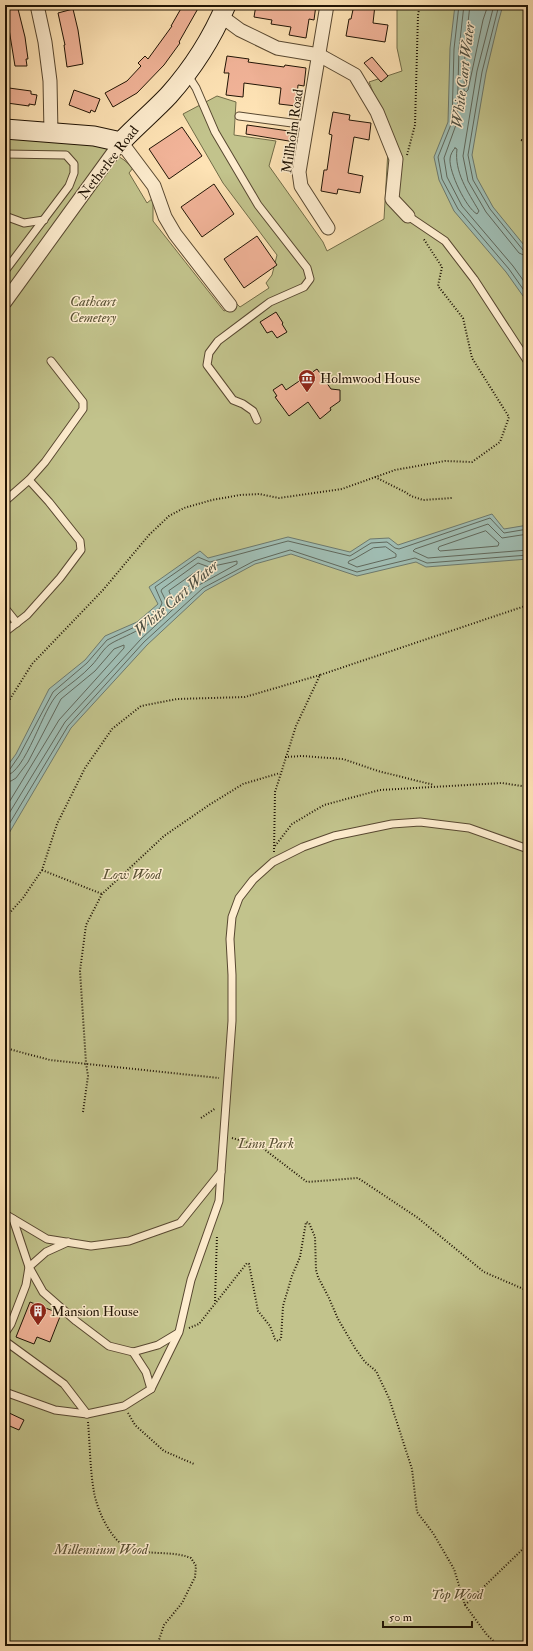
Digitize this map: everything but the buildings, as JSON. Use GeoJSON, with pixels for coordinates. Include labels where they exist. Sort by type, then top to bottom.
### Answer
{"type":"FeatureCollection","features":[{"type":"Feature","properties":{"kind":"street"},"geometry":{"type":"LineString","coordinates":[[37,5],[45,42],[50,81],[51,133]]}},
{"type":"Feature","properties":{"kind":"street","name":"Millholm Road"},"geometry":{"type":"LineString","coordinates":[[327,5],[299,172],[301,186],[328,228]]}},
{"type":"Feature","properties":{"kind":"street"},"geometry":{"type":"LineString","coordinates":[[223,11],[240,30],[277,48],[319,55],[355,75],[377,112],[396,159],[392,199],[408,216]]}},
{"type":"Feature","properties":{"kind":"street","name":"Netherlee Road"},"geometry":{"type":"LineString","coordinates":[[5,302],[121,142],[168,96],[187,74],[204,49],[223,11]]}},
{"type":"Feature","properties":{"kind":"street"},"geometry":{"type":"LineString","coordinates":[[5,129],[94,136],[121,142],[154,186],[165,217],[175,234],[230,305]]}},
{"type":"Feature","properties":{"kind":"lane"},"geometry":{"type":"LineString","coordinates":[[187,74],[196,88],[215,132],[258,205],[307,268],[310,280],[304,287],[270,302],[218,341],[209,353],[207,365],[233,400],[253,410],[257,420]]}},
{"type":"Feature","properties":{"kind":"lane"},"geometry":{"type":"LineString","coordinates":[[239,116],[307,125]]}},
{"type":"Feature","properties":{"kind":"lane"},"geometry":{"type":"LineString","coordinates":[[5,271],[69,186],[74,173],[74,164],[66,155],[6,155]]}},
{"type":"Feature","properties":{"kind":"lane"},"geometry":{"type":"LineString","coordinates":[[5,216],[24,223],[44,220]]}},
{"type":"Feature","properties":{"kind":"lane"},"geometry":{"type":"LineString","coordinates":[[408,216],[445,241],[474,279],[528,362]]}},
{"type":"Feature","properties":{"kind":"lane"},"geometry":{"type":"LineString","coordinates":[[5,501],[29,480],[83,409],[83,402],[51,361]]}},
{"type":"Feature","properties":{"kind":"lane"},"geometry":{"type":"LineString","coordinates":[[5,632],[27,615],[60,578],[81,550],[80,541],[49,502],[29,480]]}},
{"type":"Feature","properties":{"kind":"lane"},"geometry":{"type":"LineString","coordinates":[[5,608],[17,623]]}},
{"type":"Feature","properties":{"kind":"lane"},"geometry":{"type":"LineString","coordinates":[[5,1392],[55,1410],[87,1414],[126,1404],[150,1389],[179,1332],[191,1280],[219,1201],[229,1080],[232,1021],[230,939],[232,917],[240,898],[253,880],[273,862],[303,846],[334,836],[392,824],[420,822],[469,828],[528,849]]}},
{"type":"Feature","properties":{"kind":"lane"},"geometry":{"type":"LineString","coordinates":[[5,1214],[46,1239],[91,1246],[129,1241],[180,1223],[221,1172]]}},
{"type":"Feature","properties":{"kind":"lane"},"geometry":{"type":"LineString","coordinates":[[13,1219],[29,1267],[43,1292],[76,1321],[109,1346],[133,1352],[158,1345],[179,1332]]}},
{"type":"Feature","properties":{"kind":"lane"},"geometry":{"type":"LineString","coordinates":[[5,1333],[11,1324],[26,1285],[29,1267],[46,1252],[68,1242]]}},
{"type":"Feature","properties":{"kind":"lane"},"geometry":{"type":"LineString","coordinates":[[5,1341],[64,1384],[87,1414]]}},
{"type":"Feature","properties":{"kind":"lane"},"geometry":{"type":"LineString","coordinates":[[133,1352],[146,1372],[150,1389]]}},
{"type":"Feature","properties":{"kind":"path"},"geometry":{"type":"LineString","coordinates":[[406,160],[415,125],[418,15],[420,5]]}},
{"type":"Feature","properties":{"kind":"path"},"geometry":{"type":"LineString","coordinates":[[521,140],[528,142]]}},
{"type":"Feature","properties":{"kind":"path"},"geometry":{"type":"LineString","coordinates":[[5,706],[32,664],[98,596],[149,535],[169,516],[184,508],[212,500],[240,495],[259,494],[278,498],[342,489],[395,470],[445,461],[472,462],[500,442],[509,417],[472,358],[463,318],[438,286],[442,267],[421,235]]}},
{"type":"Feature","properties":{"kind":"path"},"geometry":{"type":"LineString","coordinates":[[375,477],[410,496],[423,500],[452,498]]}},
{"type":"Feature","properties":{"kind":"path"},"geometry":{"type":"LineString","coordinates":[[5,918],[23,898],[42,870],[57,824],[85,768],[112,729],[141,706],[177,698],[245,697],[320,675],[528,605]]}},
{"type":"Feature","properties":{"kind":"path"},"geometry":{"type":"LineString","coordinates":[[273,862],[275,792],[296,726],[320,675]]}},
{"type":"Feature","properties":{"kind":"path"},"geometry":{"type":"LineString","coordinates":[[285,757],[302,756],[343,759],[378,771],[438,786]]}},
{"type":"Feature","properties":{"kind":"path"},"geometry":{"type":"LineString","coordinates":[[83,1112],[88,1076],[80,971],[86,925],[102,894],[164,836],[209,805],[243,784],[280,773]]}},
{"type":"Feature","properties":{"kind":"path"},"geometry":{"type":"LineString","coordinates":[[274,847],[292,824],[324,805],[380,790],[502,783],[528,787]]}},
{"type":"Feature","properties":{"kind":"path"},"geometry":{"type":"LineString","coordinates":[[42,870],[102,894]]}},
{"type":"Feature","properties":{"kind":"path"},"geometry":{"type":"LineString","coordinates":[[5,1048],[50,1060],[229,1080]]}},
{"type":"Feature","properties":{"kind":"path"},"geometry":{"type":"LineString","coordinates":[[224,1136],[260,1146],[307,1182],[358,1178],[418,1218],[484,1272],[528,1290]]}},
{"type":"Feature","properties":{"kind":"path"},"geometry":{"type":"LineString","coordinates":[[179,1332],[199,1324],[247,1263],[249,1264],[258,1310],[270,1326],[275,1339],[278,1341],[281,1340],[283,1306],[292,1276],[300,1257],[306,1222],[309,1223],[315,1237],[315,1262],[318,1277],[330,1298],[338,1319],[355,1348],[365,1362],[376,1371],[389,1398],[412,1469],[417,1512],[433,1533],[454,1569],[465,1605],[487,1635],[499,1646]]}},
{"type":"Feature","properties":{"kind":"path"},"geometry":{"type":"LineString","coordinates":[[215,1302],[218,1232]]}},
{"type":"Feature","properties":{"kind":"path"},"geometry":{"type":"LineString","coordinates":[[126,1404],[127,1411],[135,1425],[146,1436],[164,1451],[194,1464]]}},
{"type":"Feature","properties":{"kind":"path"},"geometry":{"type":"LineString","coordinates":[[87,1414],[94,1493],[104,1520],[113,1537],[128,1548],[156,1553],[181,1554],[191,1558],[196,1566],[195,1577],[186,1596],[164,1625],[157,1646]]}},
{"type":"Feature","properties":{"kind":"path"},"geometry":{"type":"LineString","coordinates":[[465,1605],[528,1544]]}},
{"type":"Feature","properties":{"kind":"green space","name":"Linn Park"},"geometry":{"type":"Polygon","coordinates":[[[397,5],[528,5],[528,1646],[5,1646],[5,137],[101,145],[124,160],[133,168],[129,173],[147,203],[153,198],[153,221],[224,311],[237,304],[240,307],[269,288],[266,283],[272,275],[277,255],[223,183],[183,114],[217,96],[236,102],[234,135],[276,141],[269,166],[323,242],[327,251],[384,219],[389,132],[369,82],[402,71],[397,48],[397,5]]]}},
{"type":"Feature","properties":{"kind":"water","name":"White Cart Water"},"geometry":{"type":"Polygon","coordinates":[[[455,5],[503,5],[486,73],[472,155],[477,178],[493,207],[528,250],[528,303],[506,272],[454,211],[439,180],[434,157],[448,122],[450,48],[455,5]]]}},
{"type":"Feature","properties":{"kind":"water","name":"White Cart Water"},"geometry":{"type":"Polygon","coordinates":[[[492,514],[504,529],[528,525],[528,559],[426,567],[416,562],[357,576],[291,554],[255,564],[205,591],[147,645],[71,728],[5,840],[5,769],[16,754],[49,689],[85,660],[105,636],[137,622],[158,604],[149,587],[200,551],[208,558],[288,537],[350,552],[370,539],[389,538],[398,545],[492,514]]]}},
{"type":"Feature","properties":{"kind":"place","name":"Holmwood House"},"geometry":{"type":"Point","coordinates":[307,393]}},
{"type":"Feature","properties":{"kind":"place","name":"Mansion House"},"geometry":{"type":"Point","coordinates":[38,1326]}},
{"type":"Feature","properties":{"kind":"park label","name":"Cathcart Cemetery"},"geometry":{"type":"Point","coordinates":[93,310]}},
{"type":"Feature","properties":{"kind":"park label","name":"Low Wood"},"geometry":{"type":"Point","coordinates":[132,874]}},
{"type":"Feature","properties":{"kind":"park label","name":"Millennium Wood"},"geometry":{"type":"Point","coordinates":[101,1549]}},
{"type":"Feature","properties":{"kind":"park label","name":"Top Wood"},"geometry":{"type":"Point","coordinates":[457,1594]}}]}
